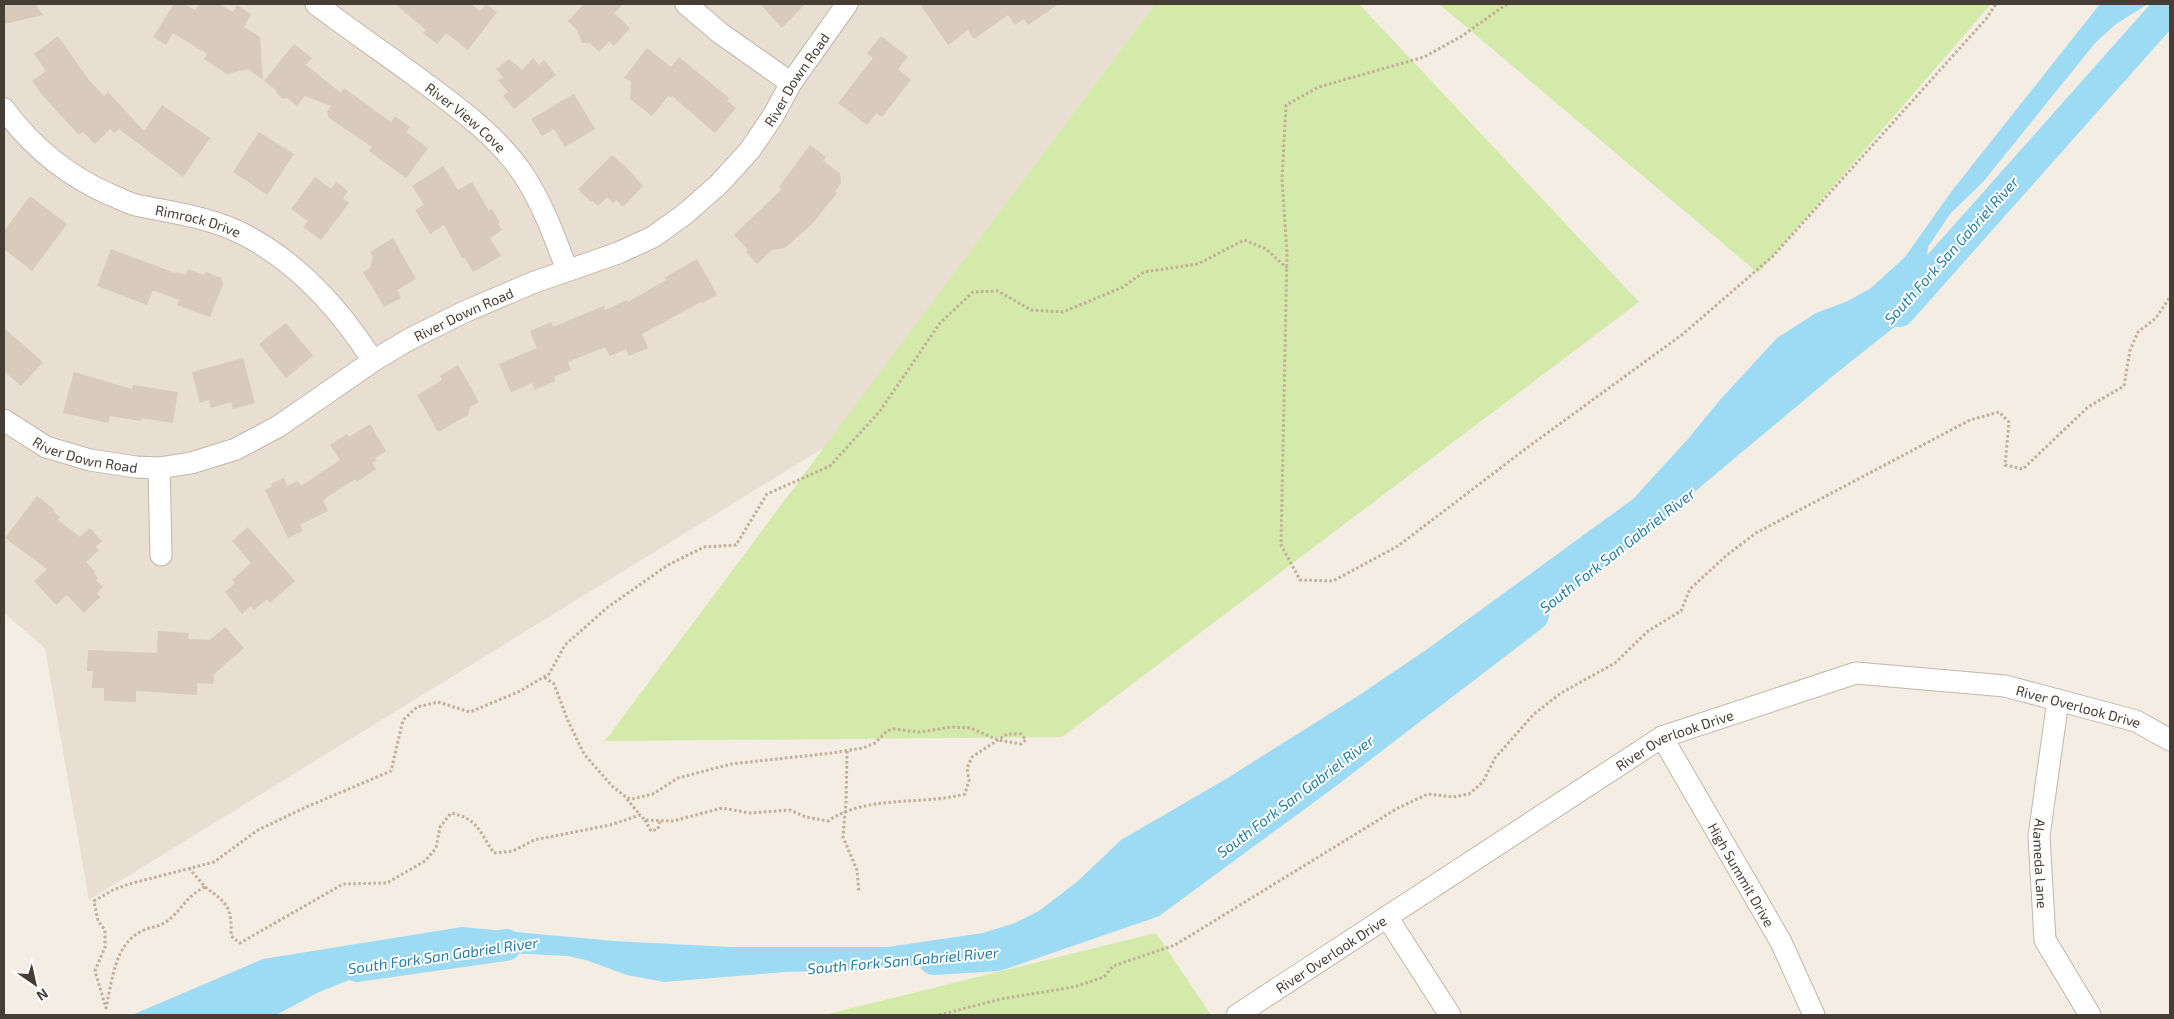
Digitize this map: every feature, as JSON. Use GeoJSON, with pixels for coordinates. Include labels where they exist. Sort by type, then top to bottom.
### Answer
{"type":"FeatureCollection","features":[{"type":"Feature","properties":{"kind":"street","name":"River View Cove"},"geometry":{"type":"LineString","coordinates":[[316,4],[446,99],[490,136],[520,169],[536,195],[549,221],[567,270]]}},
{"type":"Feature","properties":{"kind":"street"},"geometry":{"type":"LineString","coordinates":[[686,4],[720,33],[792,82]]}},
{"type":"Feature","properties":{"kind":"street","name":"River Down Road"},"geometry":{"type":"LineString","coordinates":[[4,420],[46,447],[90,460],[159,468],[190,463],[236,449],[279,426],[373,361],[464,312],[567,270],[618,253],[644,241],[685,214],[719,184],[750,150],[774,116],[792,82],[847,4]]}},
{"type":"Feature","properties":{"kind":"street","name":"Rimrock Drive"},"geometry":{"type":"LineString","coordinates":[[4,108],[14,122],[49,159],[85,184],[134,204],[194,216],[244,234],[292,264],[325,297],[351,327],[373,361]]}},
{"type":"Feature","properties":{"kind":"street"},"geometry":{"type":"LineString","coordinates":[[159,468],[161,555]]}},
{"type":"Feature","properties":{"kind":"street","name":"River Overlook Drive"},"geometry":{"type":"LineString","coordinates":[[1237,1015],[1662,738],[1856,673],[2005,686],[2136,721],[2170,740]]}},
{"type":"Feature","properties":{"kind":"street","name":"Alameda Lane"},"geometry":{"type":"LineString","coordinates":[[2058,700],[2039,836],[2045,940],[2090,1015]]}},
{"type":"Feature","properties":{"kind":"street","name":"High Summit Drive"},"geometry":{"type":"LineString","coordinates":[[1662,738],[1780,942],[1814,1015]]}},
{"type":"Feature","properties":{"kind":"street"},"geometry":{"type":"LineString","coordinates":[[1387,916],[1450,1015]]}},
{"type":"Feature","properties":{"kind":"path"},"geometry":{"type":"LineString","coordinates":[[1507,4],[1462,36],[1424,57],[1319,87],[1286,105],[1282,179],[1287,268],[1281,545],[1300,580],[1333,581],[1398,546],[1528,447],[1683,334],[1773,256],[1986,19],[1996,4]]}},
{"type":"Feature","properties":{"kind":"path"},"geometry":{"type":"LineString","coordinates":[[205,887],[194,892],[171,918],[156,928],[141,931],[127,942],[120,954],[106,1008],[95,971],[106,947],[105,930],[98,921],[94,901],[113,890],[129,884],[214,862],[258,830],[391,771],[403,720],[417,708],[438,702],[470,712],[518,692],[549,674],[565,644],[608,607],[668,565],[704,547],[736,545],[768,494],[830,466],[880,410],[940,323],[973,292],[998,291],[1031,310],[1062,312],[1123,288],[1144,272],[1198,264],[1244,240],[1266,249],[1287,268]]}},
{"type":"Feature","properties":{"kind":"path"},"geometry":{"type":"LineString","coordinates":[[939,1015],[1002,999],[1074,987],[1104,977],[1113,966],[1175,945],[1398,808],[1428,794],[1453,797],[1469,794],[1483,782],[1496,758],[1534,714],[1561,693],[1615,663],[1648,631],[1681,611],[1690,589],[1727,555],[1756,533],[1970,420],[1999,412],[2009,422],[2006,465],[2023,469],[2088,407],[2124,386],[2130,350],[2138,332],[2156,318],[2170,297]]}},
{"type":"Feature","properties":{"kind":"path"},"geometry":{"type":"LineString","coordinates":[[544,677],[554,684],[568,721],[584,754],[645,820],[650,831],[658,829],[660,820]]}},
{"type":"Feature","properties":{"kind":"path"},"geometry":{"type":"LineString","coordinates":[[626,798],[632,799],[653,794],[678,778],[731,764],[847,751],[875,743],[887,731],[893,728],[920,732],[951,727],[972,728],[998,740],[1021,744],[1026,740],[1021,734],[1007,734],[998,740],[972,757],[967,768],[969,780],[965,794],[947,799],[877,803],[844,812],[828,822],[806,817],[790,810],[750,813],[722,808],[673,821],[645,820]]}},
{"type":"Feature","properties":{"kind":"path"},"geometry":{"type":"LineString","coordinates":[[847,751],[842,837],[857,870],[859,893]]}},
{"type":"Feature","properties":{"kind":"path"},"geometry":{"type":"LineString","coordinates":[[189,868],[205,887],[226,902],[231,919],[231,936],[240,943],[343,884],[387,883],[425,861],[436,848],[440,827],[451,813],[462,815],[475,822],[494,853],[513,851],[534,840],[610,825],[640,815]]}},
{"type":"Feature","properties":{"kind":"shaded area"},"geometry":{"type":"Polygon","coordinates":[[[4,4],[1155,4],[825,447],[89,900],[45,648],[4,613],[4,4]]]}},
{"type":"Feature","properties":{"kind":"green space"},"geometry":{"type":"Polygon","coordinates":[[[1155,4],[1359,4],[1639,302],[1062,737],[605,741],[1155,4]]]}},
{"type":"Feature","properties":{"kind":"green space"},"geometry":{"type":"Polygon","coordinates":[[[1439,4],[1991,4],[1758,273],[1439,4]]]}},
{"type":"Feature","properties":{"kind":"green space"},"geometry":{"type":"Polygon","coordinates":[[[1156,933],[1211,1015],[824,1015],[1156,933]]]}},
{"type":"Feature","properties":{"kind":"water"},"geometry":{"type":"Polygon","coordinates":[[[2100,4],[2148,4],[2116,24],[2095,43],[1983,182],[1950,214],[1928,247],[1926,265],[1928,283],[1916,310],[1834,375],[1612,561],[1436,686],[1242,832],[1139,896],[1053,940],[1015,950],[925,965],[860,970],[785,972],[664,982],[627,975],[586,960],[568,956],[450,950],[405,958],[319,992],[276,1015],[132,1015],[263,959],[462,927],[614,941],[730,947],[888,947],[983,933],[1015,923],[1039,911],[1078,881],[1121,840],[1226,779],[1361,694],[1426,650],[1633,499],[1777,338],[1816,313],[1848,301],[1871,288],[1905,257],[1951,192],[2100,4]]]}},
{"type":"Feature","properties":{"kind":"building"},"geometry":{"type":"Polygon","coordinates":[[[4,4],[35,4],[43,15],[4,24],[4,4]]]}},
{"type":"Feature","properties":{"kind":"building"},"geometry":{"type":"Polygon","coordinates":[[[174,4],[185,4],[195,10],[199,4],[219,4],[233,12],[237,5],[251,14],[244,27],[260,37],[263,80],[248,69],[227,74],[204,59],[207,54],[173,33],[166,45],[153,37],[174,4]]]}},
{"type":"Feature","properties":{"kind":"building"},"geometry":{"type":"Polygon","coordinates":[[[395,4],[471,4],[480,11],[486,4],[497,12],[468,50],[446,33],[437,44],[423,33],[426,30],[395,4]]]}},
{"type":"Feature","properties":{"kind":"building"},"geometry":{"type":"Polygon","coordinates":[[[584,4],[623,4],[614,13],[630,28],[614,46],[609,41],[599,52],[590,43],[582,43],[577,30],[568,21],[584,4]]]}},
{"type":"Feature","properties":{"kind":"building"},"geometry":{"type":"Polygon","coordinates":[[[760,4],[805,4],[782,28],[760,4]]]}},
{"type":"Feature","properties":{"kind":"building"},"geometry":{"type":"Polygon","coordinates":[[[920,4],[1059,4],[1028,25],[1024,19],[1015,25],[1008,15],[974,39],[968,30],[948,45],[920,4]]]}},
{"type":"Feature","properties":{"kind":"building"},"geometry":{"type":"Polygon","coordinates":[[[58,36],[88,79],[104,96],[108,92],[144,131],[162,105],[210,138],[183,177],[119,129],[114,133],[110,129],[95,144],[83,132],[79,135],[43,96],[32,81],[46,71],[34,54],[58,36]]]}},
{"type":"Feature","properties":{"kind":"building"},"geometry":{"type":"Polygon","coordinates":[[[881,36],[908,57],[898,69],[911,80],[882,117],[876,113],[867,125],[838,103],[873,58],[867,53],[881,36]]]}},
{"type":"Feature","properties":{"kind":"building"},"geometry":{"type":"Polygon","coordinates":[[[294,44],[312,58],[306,65],[341,93],[344,88],[391,122],[395,116],[410,127],[406,132],[428,148],[406,178],[369,151],[372,147],[329,118],[327,112],[331,106],[305,96],[297,106],[287,98],[283,99],[277,94],[276,90],[264,81],[294,44]]]}},
{"type":"Feature","properties":{"kind":"building"},"geometry":{"type":"Polygon","coordinates":[[[647,48],[671,67],[679,57],[729,98],[727,101],[736,108],[715,133],[672,96],[671,98],[668,96],[652,116],[630,99],[631,81],[624,78],[647,48]]]}},
{"type":"Feature","properties":{"kind":"building"},"geometry":{"type":"Polygon","coordinates":[[[533,58],[539,65],[544,60],[556,75],[514,109],[503,96],[508,92],[498,80],[503,77],[496,69],[509,59],[522,70],[533,58]]]}},
{"type":"Feature","properties":{"kind":"building"},"geometry":{"type":"Polygon","coordinates":[[[574,94],[595,129],[565,147],[554,129],[542,136],[531,119],[574,94]]]}},
{"type":"Feature","properties":{"kind":"building"},"geometry":{"type":"Polygon","coordinates":[[[259,132],[294,154],[267,195],[233,172],[259,132]]]}},
{"type":"Feature","properties":{"kind":"building"},"geometry":{"type":"Polygon","coordinates":[[[810,145],[826,157],[823,161],[840,173],[841,183],[835,192],[837,193],[813,223],[785,248],[772,250],[757,264],[746,252],[748,250],[734,235],[782,189],[779,187],[810,145]]]}},
{"type":"Feature","properties":{"kind":"building"},"geometry":{"type":"Polygon","coordinates":[[[612,155],[643,186],[623,207],[616,200],[613,203],[607,197],[598,206],[578,189],[612,155]]]}},
{"type":"Feature","properties":{"kind":"building"},"geometry":{"type":"Polygon","coordinates":[[[443,166],[458,190],[472,182],[489,211],[492,209],[502,230],[490,238],[501,256],[473,272],[465,258],[462,258],[444,225],[430,234],[415,210],[424,205],[412,186],[443,166]]]}},
{"type":"Feature","properties":{"kind":"building"},"geometry":{"type":"Polygon","coordinates":[[[315,177],[331,189],[336,182],[348,191],[343,198],[349,203],[321,240],[303,227],[308,221],[291,209],[315,177]]]}},
{"type":"Feature","properties":{"kind":"building"},"geometry":{"type":"Polygon","coordinates":[[[30,196],[67,224],[32,271],[4,249],[4,231],[30,196]]]}},
{"type":"Feature","properties":{"kind":"building"},"geometry":{"type":"Polygon","coordinates":[[[393,238],[416,279],[397,290],[401,298],[384,307],[363,272],[370,268],[373,256],[370,252],[393,238]]]}},
{"type":"Feature","properties":{"kind":"building"},"geometry":{"type":"Polygon","coordinates":[[[111,249],[175,273],[186,275],[188,269],[204,275],[206,272],[221,278],[223,284],[210,317],[177,305],[179,300],[153,290],[147,305],[97,286],[111,249]]]}},
{"type":"Feature","properties":{"kind":"building"},"geometry":{"type":"Polygon","coordinates":[[[697,259],[717,295],[642,334],[648,348],[629,356],[626,349],[610,356],[605,347],[568,362],[571,370],[554,377],[555,381],[535,390],[532,383],[511,392],[499,364],[537,348],[530,331],[551,322],[553,327],[604,306],[605,310],[627,300],[628,302],[697,259]]]}},
{"type":"Feature","properties":{"kind":"building"},"geometry":{"type":"Polygon","coordinates":[[[286,323],[313,356],[286,378],[259,344],[286,323]]]}},
{"type":"Feature","properties":{"kind":"building"},"geometry":{"type":"Polygon","coordinates":[[[4,328],[43,362],[21,386],[4,371],[4,328]]]}},
{"type":"Feature","properties":{"kind":"building"},"geometry":{"type":"Polygon","coordinates":[[[243,358],[255,403],[233,409],[231,402],[211,408],[209,400],[200,403],[192,372],[243,358]]]}},
{"type":"Feature","properties":{"kind":"building"},"geometry":{"type":"Polygon","coordinates":[[[458,365],[479,402],[470,407],[468,415],[438,432],[417,395],[442,380],[440,376],[458,365]]]}},
{"type":"Feature","properties":{"kind":"building"},"geometry":{"type":"Polygon","coordinates":[[[74,372],[132,389],[133,385],[178,392],[173,423],[142,418],[141,421],[110,416],[108,423],[63,413],[74,372]]]}},
{"type":"Feature","properties":{"kind":"building"},"geometry":{"type":"Polygon","coordinates":[[[370,424],[386,451],[375,458],[377,460],[372,463],[376,469],[357,482],[355,479],[323,500],[328,511],[300,525],[303,531],[288,538],[265,490],[272,487],[271,484],[284,478],[287,486],[298,481],[301,486],[340,460],[330,445],[347,434],[349,437],[370,424]]]}},
{"type":"Feature","properties":{"kind":"building"},"geometry":{"type":"Polygon","coordinates":[[[37,496],[54,509],[53,511],[60,517],[58,520],[80,537],[90,528],[102,541],[96,547],[99,550],[86,562],[95,572],[98,578],[96,580],[103,587],[97,593],[100,597],[84,613],[67,595],[56,605],[34,581],[47,569],[5,538],[37,496]]]}},
{"type":"Feature","properties":{"kind":"building"},"geometry":{"type":"Polygon","coordinates":[[[248,527],[295,581],[270,603],[267,599],[254,610],[251,606],[242,614],[225,592],[235,583],[232,580],[251,563],[232,541],[248,527]]]}},
{"type":"Feature","properties":{"kind":"building"},"geometry":{"type":"Polygon","coordinates":[[[225,627],[244,648],[214,674],[213,684],[197,683],[197,695],[136,691],[136,702],[104,701],[104,688],[92,688],[93,671],[87,671],[88,650],[157,653],[158,631],[189,633],[188,639],[210,640],[225,627]]]}},
{"type":"Feature","properties":{"kind":"waterway","name":"South Fork San Gabriel River"},"geometry":{"type":"LineString","coordinates":[[1899,311],[2170,6]]}},
{"type":"Feature","properties":{"kind":"waterway","name":"South Fork San Gabriel River"},"geometry":{"type":"LineString","coordinates":[[934,959],[997,955],[1151,902],[1328,772],[1533,615]]}},
{"type":"Feature","properties":{"kind":"waterway","name":"South Fork San Gabriel River"},"geometry":{"type":"LineString","coordinates":[[357,966],[506,945]]}}]}
